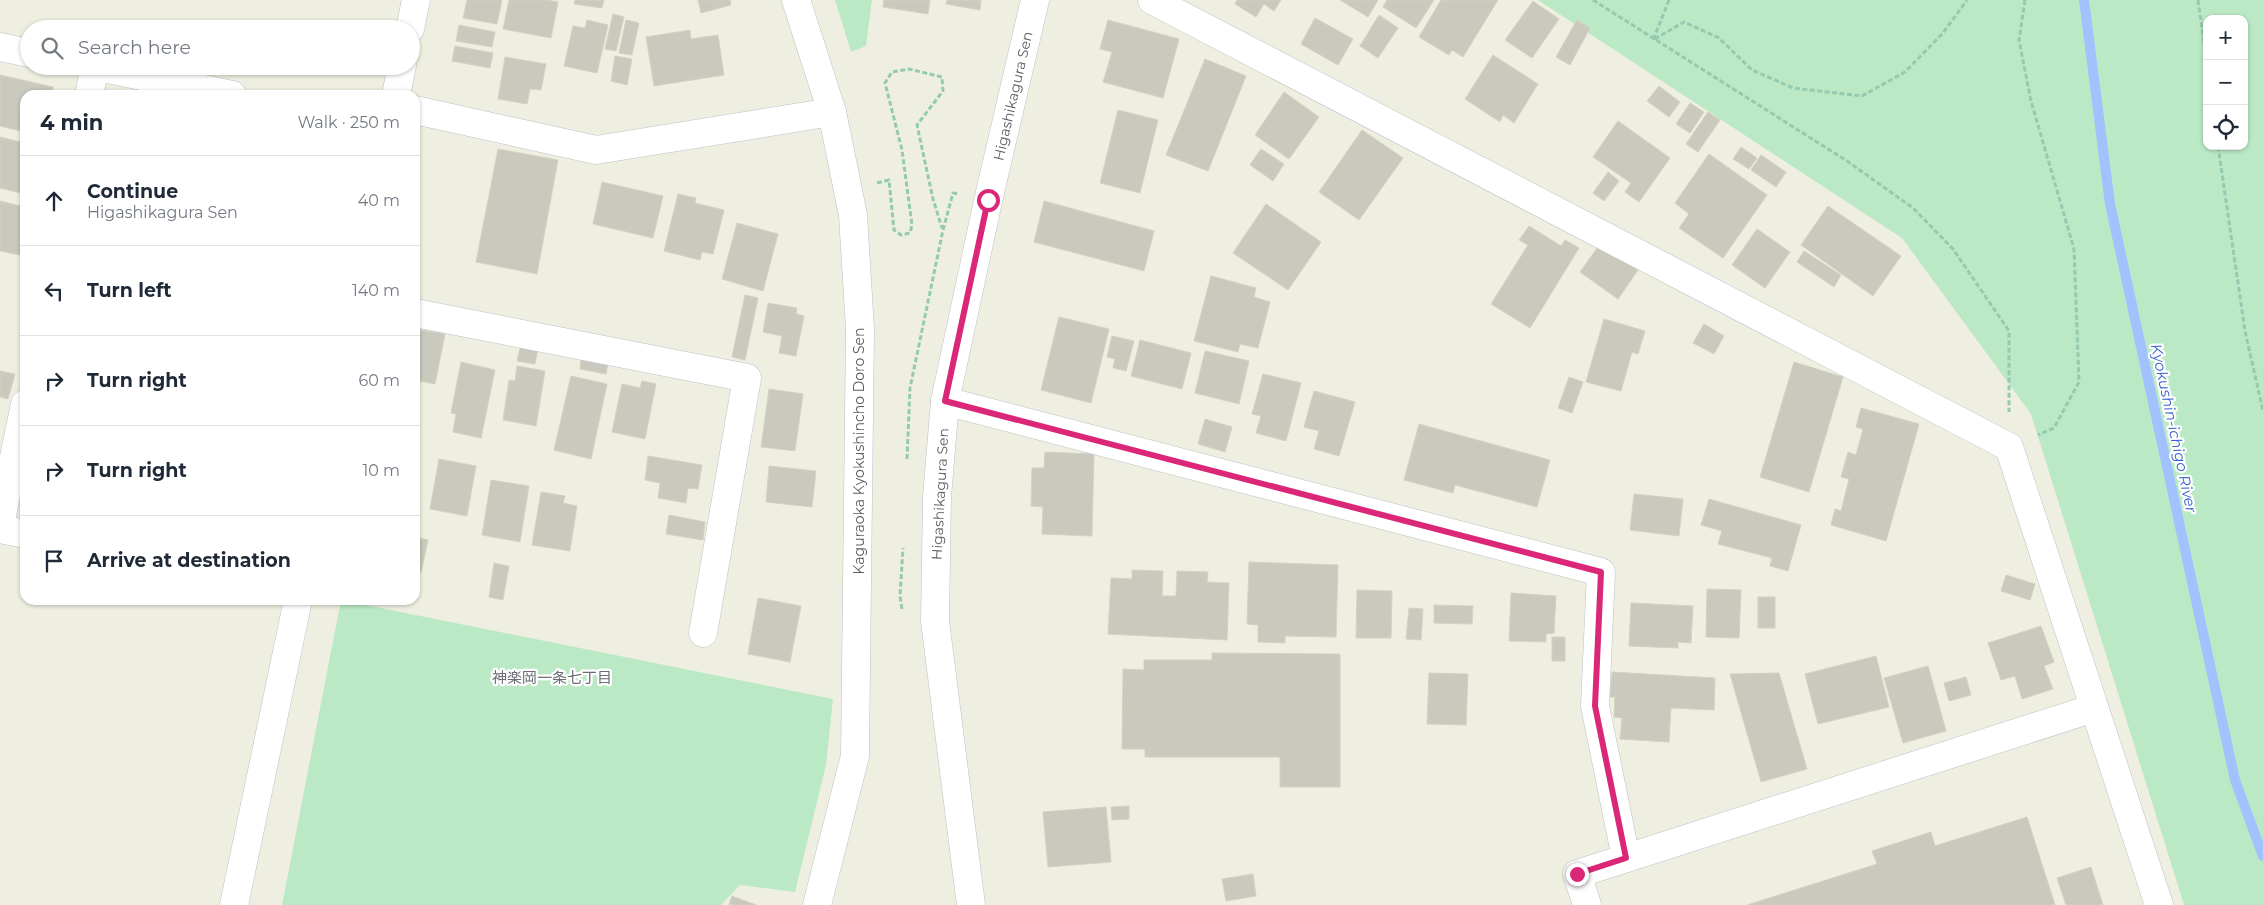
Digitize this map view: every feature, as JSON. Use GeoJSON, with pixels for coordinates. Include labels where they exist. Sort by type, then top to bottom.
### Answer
{"type":"FeatureCollection","features":[{"type":"Feature","properties":{"kind":"street"},"geometry":{"type":"LineString","coordinates":[[412,20],[416,0]]}},
{"type":"Feature","properties":{"kind":"street","name":"Kaguraoka Kyokushincho Doro Sen"},"geometry":{"type":"LineString","coordinates":[[796,0],[832,112],[853,215],[860,329],[855,756],[817,905]]}},
{"type":"Feature","properties":{"kind":"street","name":"Higashikagura Sen"},"geometry":{"type":"LineString","coordinates":[[971,905],[935,621],[937,497],[945,401],[990,191],[1035,0]]}},
{"type":"Feature","properties":{"kind":"street"},"geometry":{"type":"LineString","coordinates":[[1152,0],[2009,447],[2159,905]]}},
{"type":"Feature","properties":{"kind":"street"},"geometry":{"type":"LineString","coordinates":[[0,47],[20,51]]}},
{"type":"Feature","properties":{"kind":"street"},"geometry":{"type":"LineString","coordinates":[[90,90],[92,75]]}},
{"type":"Feature","properties":{"kind":"street"},"geometry":{"type":"LineString","coordinates":[[137,75],[208,90]]}},
{"type":"Feature","properties":{"kind":"street"},"geometry":{"type":"LineString","coordinates":[[397,90],[400,75]]}},
{"type":"Feature","properties":{"kind":"street"},"geometry":{"type":"LineString","coordinates":[[420,111],[596,150],[832,112]]}},
{"type":"Feature","properties":{"kind":"street"},"geometry":{"type":"LineString","coordinates":[[420,314],[747,378],[703,633]]}},
{"type":"Feature","properties":{"kind":"street"},"geometry":{"type":"LineString","coordinates":[[945,401],[1601,572],[1595,706],[1626,858]]}},
{"type":"Feature","properties":{"kind":"street"},"geometry":{"type":"LineString","coordinates":[[0,525],[20,428]]}},
{"type":"Feature","properties":{"kind":"street"},"geometry":{"type":"LineString","coordinates":[[0,529],[20,533]]}},
{"type":"Feature","properties":{"kind":"street"},"geometry":{"type":"LineString","coordinates":[[234,905],[297,605]]}},
{"type":"Feature","properties":{"kind":"street"},"geometry":{"type":"LineString","coordinates":[[1587,905],[1577,874],[2094,708]]}},
{"type":"Feature","properties":{"kind":"path"},"geometry":{"type":"LineString","coordinates":[[1593,0],[1653,40],[1855,166],[1913,208],[1953,249],[2009,331],[2009,447],[2054,428],[2079,382],[2074,249],[2029,92],[2019,40],[2025,0]]}},
{"type":"Feature","properties":{"kind":"path"},"geometry":{"type":"LineString","coordinates":[[1653,40],[1668,0]]}},
{"type":"Feature","properties":{"kind":"path"},"geometry":{"type":"LineString","coordinates":[[1653,40],[1684,22],[1719,38],[1752,70],[1793,88],[1862,96],[1905,72],[1943,33],[1966,0]]}},
{"type":"Feature","properties":{"kind":"path"},"geometry":{"type":"LineString","coordinates":[[2198,0],[2207,60]]}},
{"type":"Feature","properties":{"kind":"path"},"geometry":{"type":"LineString","coordinates":[[874,184],[889,180],[894,230],[900,235],[910,233],[912,225],[902,150],[885,83],[892,72],[909,69],[942,77],[943,91],[917,125],[933,199],[943,230]]}},
{"type":"Feature","properties":{"kind":"path"},"geometry":{"type":"LineString","coordinates":[[2219,150],[2245,331],[2263,411]]}},
{"type":"Feature","properties":{"kind":"green space"},"geometry":{"type":"Polygon","coordinates":[[[835,0],[872,0],[866,46],[851,52],[835,0]]]}},
{"type":"Feature","properties":{"kind":"green space"},"geometry":{"type":"Polygon","coordinates":[[[1538,0],[2263,0],[2263,905],[2184,905],[2031,414],[1902,238],[1538,0]]]}},
{"type":"Feature","properties":{"kind":"green space"},"geometry":{"type":"Polygon","coordinates":[[[340,605],[366,605],[833,699],[826,765],[795,892],[740,885],[721,905],[282,905],[340,605]]]}},
{"type":"Feature","properties":{"kind":"building"},"geometry":{"type":"Polygon","coordinates":[[[467,0],[502,0],[497,24],[463,18],[467,0]]]}},
{"type":"Feature","properties":{"kind":"building"},"geometry":{"type":"Polygon","coordinates":[[[509,0],[547,0],[558,2],[551,38],[503,29],[509,0]]]}},
{"type":"Feature","properties":{"kind":"building"},"geometry":{"type":"Polygon","coordinates":[[[575,0],[604,0],[602,8],[574,4],[575,0]]]}},
{"type":"Feature","properties":{"kind":"building"},"geometry":{"type":"Polygon","coordinates":[[[698,0],[730,0],[731,5],[701,13],[698,0]]]}},
{"type":"Feature","properties":{"kind":"building"},"geometry":{"type":"Polygon","coordinates":[[[884,0],[930,0],[928,14],[883,7],[884,0]]]}},
{"type":"Feature","properties":{"kind":"building"},"geometry":{"type":"Polygon","coordinates":[[[947,0],[981,0],[980,10],[946,4],[947,0]]]}},
{"type":"Feature","properties":{"kind":"building"},"geometry":{"type":"Polygon","coordinates":[[[1237,0],[1281,0],[1274,11],[1264,4],[1256,17],[1235,4],[1237,0]]]}},
{"type":"Feature","properties":{"kind":"building"},"geometry":{"type":"Polygon","coordinates":[[[1340,0],[1378,0],[1368,17],[1340,0]]]}},
{"type":"Feature","properties":{"kind":"building"},"geometry":{"type":"Polygon","coordinates":[[[1387,0],[1434,0],[1416,28],[1383,7],[1387,0]]]}},
{"type":"Feature","properties":{"kind":"building"},"geometry":{"type":"Polygon","coordinates":[[[1441,0],[1498,0],[1463,57],[1452,50],[1449,55],[1419,37],[1441,0]]]}},
{"type":"Feature","properties":{"kind":"building"},"geometry":{"type":"Polygon","coordinates":[[[1533,1],[1559,19],[1532,58],[1505,40],[1533,1]]]}},
{"type":"Feature","properties":{"kind":"building"},"geometry":{"type":"Polygon","coordinates":[[[613,14],[624,17],[616,51],[605,49],[613,14]]]}},
{"type":"Feature","properties":{"kind":"building"},"geometry":{"type":"Polygon","coordinates":[[[1379,15],[1398,28],[1378,58],[1360,46],[1379,15]]]}},
{"type":"Feature","properties":{"kind":"building"},"geometry":{"type":"Polygon","coordinates":[[[1315,18],[1353,39],[1338,65],[1301,44],[1315,18]]]}},
{"type":"Feature","properties":{"kind":"building"},"geometry":{"type":"Polygon","coordinates":[[[587,20],[608,25],[597,73],[564,66],[573,26],[585,28],[587,20]]]}},
{"type":"Feature","properties":{"kind":"building"},"geometry":{"type":"Polygon","coordinates":[[[626,20],[639,23],[632,55],[619,53],[626,20]]]}},
{"type":"Feature","properties":{"kind":"building"},"geometry":{"type":"Polygon","coordinates":[[[1108,20],[1179,39],[1163,98],[1103,82],[1112,52],[1100,49],[1108,20]]]}},
{"type":"Feature","properties":{"kind":"building"},"geometry":{"type":"Polygon","coordinates":[[[1577,20],[1590,28],[1570,65],[1556,57],[1577,20]]]}},
{"type":"Feature","properties":{"kind":"building"},"geometry":{"type":"Polygon","coordinates":[[[459,25],[495,32],[492,47],[456,41],[459,25]]]}},
{"type":"Feature","properties":{"kind":"building"},"geometry":{"type":"Polygon","coordinates":[[[690,30],[691,39],[718,35],[724,75],[654,86],[646,37],[690,30]]]}},
{"type":"Feature","properties":{"kind":"building"},"geometry":{"type":"Polygon","coordinates":[[[455,46],[493,53],[490,68],[452,61],[455,46]]]}},
{"type":"Feature","properties":{"kind":"building"},"geometry":{"type":"Polygon","coordinates":[[[1493,55],[1538,84],[1514,123],[1503,115],[1500,122],[1465,99],[1493,55]]]}},
{"type":"Feature","properties":{"kind":"building"},"geometry":{"type":"Polygon","coordinates":[[[615,56],[632,59],[627,85],[611,81],[615,56]]]}},
{"type":"Feature","properties":{"kind":"building"},"geometry":{"type":"Polygon","coordinates":[[[505,57],[546,64],[541,90],[530,89],[527,104],[498,99],[505,57]]]}},
{"type":"Feature","properties":{"kind":"building"},"geometry":{"type":"Polygon","coordinates":[[[1205,59],[1246,76],[1208,171],[1166,155],[1205,59]]]}},
{"type":"Feature","properties":{"kind":"building"},"geometry":{"type":"Polygon","coordinates":[[[0,75],[53,87],[53,90],[20,90],[20,131],[0,126],[0,75]]]}},
{"type":"Feature","properties":{"kind":"building"},"geometry":{"type":"Polygon","coordinates":[[[1659,86],[1680,102],[1669,117],[1647,101],[1659,86]]]}},
{"type":"Feature","properties":{"kind":"building"},"geometry":{"type":"Polygon","coordinates":[[[1284,92],[1319,117],[1289,159],[1255,135],[1284,92]]]}},
{"type":"Feature","properties":{"kind":"building"},"geometry":{"type":"Polygon","coordinates":[[[1690,103],[1704,112],[1690,133],[1676,124],[1690,103]]]}},
{"type":"Feature","properties":{"kind":"building"},"geometry":{"type":"Polygon","coordinates":[[[1118,110],[1158,120],[1140,193],[1100,183],[1118,110]]]}},
{"type":"Feature","properties":{"kind":"building"},"geometry":{"type":"Polygon","coordinates":[[[1708,112],[1720,120],[1698,152],[1686,144],[1708,112]]]}},
{"type":"Feature","properties":{"kind":"building"},"geometry":{"type":"Polygon","coordinates":[[[1618,121],[1670,158],[1639,202],[1625,192],[1631,183],[1593,157],[1618,121]]]}},
{"type":"Feature","properties":{"kind":"building"},"geometry":{"type":"Polygon","coordinates":[[[1362,130],[1403,158],[1359,220],[1319,192],[1362,130]]]}},
{"type":"Feature","properties":{"kind":"building"},"geometry":{"type":"Polygon","coordinates":[[[0,137],[20,142],[20,193],[0,188],[0,137]]]}},
{"type":"Feature","properties":{"kind":"building"},"geometry":{"type":"Polygon","coordinates":[[[1741,147],[1757,158],[1749,169],[1733,159],[1741,147]]]}},
{"type":"Feature","properties":{"kind":"building"},"geometry":{"type":"Polygon","coordinates":[[[498,149],[558,160],[537,274],[476,262],[498,149]]]}},
{"type":"Feature","properties":{"kind":"building"},"geometry":{"type":"Polygon","coordinates":[[[1261,149],[1284,164],[1273,181],[1250,165],[1261,149]]]}},
{"type":"Feature","properties":{"kind":"building"},"geometry":{"type":"Polygon","coordinates":[[[1709,154],[1767,195],[1723,258],[1679,228],[1689,214],[1675,203],[1709,154]]]}},
{"type":"Feature","properties":{"kind":"building"},"geometry":{"type":"Polygon","coordinates":[[[1761,155],[1786,172],[1776,187],[1751,170],[1761,155]]]}},
{"type":"Feature","properties":{"kind":"building"},"geometry":{"type":"Polygon","coordinates":[[[1608,172],[1619,181],[1604,201],[1593,193],[1608,172]]]}},
{"type":"Feature","properties":{"kind":"building"},"geometry":{"type":"Polygon","coordinates":[[[602,182],[663,196],[653,238],[593,224],[602,182]]]}},
{"type":"Feature","properties":{"kind":"building"},"geometry":{"type":"Polygon","coordinates":[[[678,194],[696,198],[695,203],[724,210],[713,254],[702,252],[700,260],[664,251],[678,194]]]}},
{"type":"Feature","properties":{"kind":"building"},"geometry":{"type":"Polygon","coordinates":[[[0,201],[20,206],[20,255],[0,251],[0,201]]]}},
{"type":"Feature","properties":{"kind":"building"},"geometry":{"type":"Polygon","coordinates":[[[1044,201],[1154,231],[1144,271],[1034,242],[1044,201]]]}},
{"type":"Feature","properties":{"kind":"building"},"geometry":{"type":"Polygon","coordinates":[[[1266,204],[1321,242],[1288,290],[1233,253],[1266,204]]]}},
{"type":"Feature","properties":{"kind":"building"},"geometry":{"type":"Polygon","coordinates":[[[1828,206],[1901,256],[1873,296],[1801,245],[1828,206]]]}},
{"type":"Feature","properties":{"kind":"building"},"geometry":{"type":"Polygon","coordinates":[[[737,223],[778,234],[763,291],[722,279],[737,223]]]}},
{"type":"Feature","properties":{"kind":"building"},"geometry":{"type":"Polygon","coordinates":[[[1529,226],[1561,246],[1565,240],[1579,248],[1530,328],[1491,304],[1528,245],[1519,240],[1529,226]]]}},
{"type":"Feature","properties":{"kind":"building"},"geometry":{"type":"Polygon","coordinates":[[[1757,229],[1790,252],[1765,288],[1732,265],[1757,229]]]}},
{"type":"Feature","properties":{"kind":"building"},"geometry":{"type":"Polygon","coordinates":[[[1600,244],[1638,270],[1618,299],[1580,272],[1600,244]]]}},
{"type":"Feature","properties":{"kind":"building"},"geometry":{"type":"Polygon","coordinates":[[[1804,251],[1841,275],[1834,287],[1797,262],[1804,251]]]}},
{"type":"Feature","properties":{"kind":"building"},"geometry":{"type":"Polygon","coordinates":[[[1211,276],[1256,288],[1254,297],[1270,302],[1258,348],[1240,344],[1238,352],[1194,341],[1211,276]]]}},
{"type":"Feature","properties":{"kind":"building"},"geometry":{"type":"Polygon","coordinates":[[[745,295],[758,298],[745,360],[732,357],[745,295]]]}},
{"type":"Feature","properties":{"kind":"building"},"geometry":{"type":"Polygon","coordinates":[[[768,303],[797,308],[796,314],[804,316],[796,356],[779,353],[782,336],[763,332],[768,303]]]}},
{"type":"Feature","properties":{"kind":"building"},"geometry":{"type":"Polygon","coordinates":[[[1059,317],[1109,329],[1091,403],[1041,390],[1059,317]]]}},
{"type":"Feature","properties":{"kind":"building"},"geometry":{"type":"Polygon","coordinates":[[[1604,319],[1645,331],[1638,354],[1632,352],[1621,391],[1586,382],[1604,319]]]}},
{"type":"Feature","properties":{"kind":"building"},"geometry":{"type":"Polygon","coordinates":[[[1704,324],[1724,336],[1714,354],[1693,343],[1704,324]]]}},
{"type":"Feature","properties":{"kind":"building"},"geometry":{"type":"Polygon","coordinates":[[[420,330],[445,334],[435,384],[420,381],[420,330]]]}},
{"type":"Feature","properties":{"kind":"building"},"geometry":{"type":"Polygon","coordinates":[[[1112,336],[1134,341],[1126,371],[1113,368],[1115,359],[1107,357],[1112,336]]]}},
{"type":"Feature","properties":{"kind":"building"},"geometry":{"type":"Polygon","coordinates":[[[1140,340],[1191,353],[1182,389],[1131,376],[1140,340]]]}},
{"type":"Feature","properties":{"kind":"building"},"geometry":{"type":"Polygon","coordinates":[[[521,344],[538,348],[535,364],[517,361],[521,344]]]}},
{"type":"Feature","properties":{"kind":"building"},"geometry":{"type":"Polygon","coordinates":[[[1205,351],[1249,361],[1239,404],[1195,393],[1205,351]]]}},
{"type":"Feature","properties":{"kind":"building"},"geometry":{"type":"Polygon","coordinates":[[[581,358],[608,363],[606,374],[580,369],[581,358]]]}},
{"type":"Feature","properties":{"kind":"building"},"geometry":{"type":"Polygon","coordinates":[[[461,362],[495,370],[481,438],[453,432],[456,414],[451,413],[461,362]]]}},
{"type":"Feature","properties":{"kind":"building"},"geometry":{"type":"Polygon","coordinates":[[[1794,362],[1843,377],[1809,492],[1760,477],[1794,362]]]}},
{"type":"Feature","properties":{"kind":"building"},"geometry":{"type":"Polygon","coordinates":[[[517,366],[545,371],[536,426],[503,420],[509,380],[515,381],[517,366]]]}},
{"type":"Feature","properties":{"kind":"building"},"geometry":{"type":"Polygon","coordinates":[[[0,371],[15,374],[8,399],[0,397],[0,371]]]}},
{"type":"Feature","properties":{"kind":"building"},"geometry":{"type":"Polygon","coordinates":[[[1263,374],[1301,383],[1286,441],[1256,433],[1261,416],[1252,414],[1263,374]]]}},
{"type":"Feature","properties":{"kind":"building"},"geometry":{"type":"Polygon","coordinates":[[[571,376],[607,384],[591,459],[554,450],[571,376]]]}},
{"type":"Feature","properties":{"kind":"building"},"geometry":{"type":"Polygon","coordinates":[[[1569,377],[1583,382],[1572,413],[1558,408],[1569,377]]]}},
{"type":"Feature","properties":{"kind":"building"},"geometry":{"type":"Polygon","coordinates":[[[642,381],[656,384],[645,439],[612,432],[622,384],[640,388],[642,381]]]}},
{"type":"Feature","properties":{"kind":"building"},"geometry":{"type":"Polygon","coordinates":[[[769,389],[803,394],[795,451],[761,447],[769,389]]]}},
{"type":"Feature","properties":{"kind":"building"},"geometry":{"type":"Polygon","coordinates":[[[1314,391],[1355,402],[1339,456],[1314,449],[1319,431],[1304,427],[1314,391]]]}},
{"type":"Feature","properties":{"kind":"building"},"geometry":{"type":"Polygon","coordinates":[[[1861,408],[1919,424],[1886,541],[1831,525],[1835,509],[1841,511],[1849,479],[1841,477],[1848,452],[1856,455],[1863,429],[1856,427],[1861,408]]]}},
{"type":"Feature","properties":{"kind":"building"},"geometry":{"type":"Polygon","coordinates":[[[1205,419],[1232,427],[1225,452],[1198,444],[1205,419]]]}},
{"type":"Feature","properties":{"kind":"building"},"geometry":{"type":"Polygon","coordinates":[[[1419,424],[1550,460],[1537,507],[1455,485],[1453,493],[1404,480],[1419,424]]]}},
{"type":"Feature","properties":{"kind":"building"},"geometry":{"type":"Polygon","coordinates":[[[1045,452],[1094,454],[1092,536],[1042,534],[1043,507],[1031,506],[1032,468],[1044,468],[1045,452]]]}},
{"type":"Feature","properties":{"kind":"building"},"geometry":{"type":"Polygon","coordinates":[[[648,456],[702,465],[698,489],[688,488],[686,503],[658,498],[660,483],[645,480],[648,456]]]}},
{"type":"Feature","properties":{"kind":"building"},"geometry":{"type":"Polygon","coordinates":[[[439,459],[476,466],[467,516],[430,509],[439,459]]]}},
{"type":"Feature","properties":{"kind":"building"},"geometry":{"type":"Polygon","coordinates":[[[769,466],[816,471],[812,507],[766,502],[769,466]]]}},
{"type":"Feature","properties":{"kind":"building"},"geometry":{"type":"Polygon","coordinates":[[[491,480],[529,486],[520,542],[482,535],[491,480]]]}},
{"type":"Feature","properties":{"kind":"building"},"geometry":{"type":"Polygon","coordinates":[[[541,492],[565,496],[563,503],[577,506],[570,551],[532,545],[541,492]]]}},
{"type":"Feature","properties":{"kind":"building"},"geometry":{"type":"Polygon","coordinates":[[[1634,494],[1683,499],[1679,536],[1630,530],[1634,494]]]}},
{"type":"Feature","properties":{"kind":"building"},"geometry":{"type":"Polygon","coordinates":[[[1709,499],[1801,525],[1788,571],[1770,566],[1772,558],[1718,544],[1722,531],[1701,525],[1709,499]]]}},
{"type":"Feature","properties":{"kind":"building"},"geometry":{"type":"Polygon","coordinates":[[[669,515],[705,522],[703,540],[666,534],[669,515]]]}},
{"type":"Feature","properties":{"kind":"building"},"geometry":{"type":"Polygon","coordinates":[[[420,538],[428,540],[420,572],[420,538]]]}},
{"type":"Feature","properties":{"kind":"building"},"geometry":{"type":"Polygon","coordinates":[[[1249,562],[1338,565],[1336,637],[1285,636],[1285,643],[1258,642],[1258,625],[1247,624],[1249,562]]]}},
{"type":"Feature","properties":{"kind":"building"},"geometry":{"type":"Polygon","coordinates":[[[494,563],[509,566],[503,600],[489,597],[494,563]]]}},
{"type":"Feature","properties":{"kind":"building"},"geometry":{"type":"Polygon","coordinates":[[[1132,570],[1163,571],[1162,596],[1176,596],[1177,571],[1208,572],[1207,582],[1229,583],[1227,640],[1108,634],[1111,578],[1132,579],[1132,570]]]}},
{"type":"Feature","properties":{"kind":"building"},"geometry":{"type":"Polygon","coordinates":[[[2006,575],[2035,584],[2030,600],[2001,591],[2006,575]]]}},
{"type":"Feature","properties":{"kind":"building"},"geometry":{"type":"Polygon","coordinates":[[[1707,589],[1741,590],[1739,638],[1706,637],[1707,589]]]}},
{"type":"Feature","properties":{"kind":"building"},"geometry":{"type":"Polygon","coordinates":[[[1357,590],[1392,591],[1391,638],[1356,638],[1357,590]]]}},
{"type":"Feature","properties":{"kind":"building"},"geometry":{"type":"Polygon","coordinates":[[[1511,593],[1556,596],[1554,633],[1546,634],[1546,642],[1509,641],[1511,593]]]}},
{"type":"Feature","properties":{"kind":"building"},"geometry":{"type":"Polygon","coordinates":[[[1758,597],[1775,597],[1775,628],[1758,628],[1758,597]]]}},
{"type":"Feature","properties":{"kind":"building"},"geometry":{"type":"Polygon","coordinates":[[[758,598],[801,606],[790,662],[748,654],[758,598]]]}},
{"type":"Feature","properties":{"kind":"building"},"geometry":{"type":"Polygon","coordinates":[[[1631,603],[1693,606],[1691,643],[1678,642],[1678,648],[1629,646],[1631,603]]]}},
{"type":"Feature","properties":{"kind":"building"},"geometry":{"type":"Polygon","coordinates":[[[1434,605],[1473,606],[1472,624],[1434,623],[1434,605]]]}},
{"type":"Feature","properties":{"kind":"building"},"geometry":{"type":"Polygon","coordinates":[[[1409,608],[1423,609],[1421,640],[1406,639],[1409,608]]]}},
{"type":"Feature","properties":{"kind":"building"},"geometry":{"type":"Polygon","coordinates":[[[2041,626],[2054,662],[2044,666],[2053,689],[2022,699],[2015,676],[2001,680],[1988,643],[2041,626]]]}},
{"type":"Feature","properties":{"kind":"building"},"geometry":{"type":"Polygon","coordinates":[[[1552,637],[1565,637],[1565,661],[1552,661],[1552,637]]]}},
{"type":"Feature","properties":{"kind":"building"},"geometry":{"type":"Polygon","coordinates":[[[1212,653],[1340,654],[1340,787],[1280,787],[1280,757],[1145,757],[1145,749],[1122,749],[1123,669],[1144,670],[1144,660],[1212,660],[1212,653]]]}},
{"type":"Feature","properties":{"kind":"building"},"geometry":{"type":"Polygon","coordinates":[[[1876,656],[1889,707],[1818,724],[1805,674],[1876,656]]]}},
{"type":"Feature","properties":{"kind":"building"},"geometry":{"type":"Polygon","coordinates":[[[1928,666],[1946,731],[1903,743],[1884,678],[1928,666]]]}},
{"type":"Feature","properties":{"kind":"building"},"geometry":{"type":"Polygon","coordinates":[[[1612,672],[1715,678],[1714,710],[1671,708],[1669,742],[1620,739],[1622,718],[1614,717],[1615,697],[1610,697],[1612,672]]]}},
{"type":"Feature","properties":{"kind":"building"},"geometry":{"type":"Polygon","coordinates":[[[1429,673],[1468,674],[1466,725],[1427,724],[1429,673]]]}},
{"type":"Feature","properties":{"kind":"building"},"geometry":{"type":"Polygon","coordinates":[[[1779,673],[1807,769],[1761,782],[1730,674],[1779,673]]]}},
{"type":"Feature","properties":{"kind":"building"},"geometry":{"type":"Polygon","coordinates":[[[1966,677],[1971,695],[1949,701],[1944,683],[1966,677]]]}},
{"type":"Feature","properties":{"kind":"building"},"geometry":{"type":"Polygon","coordinates":[[[1129,806],[1129,819],[1112,820],[1111,807],[1129,806]]]}},
{"type":"Feature","properties":{"kind":"building"},"geometry":{"type":"Polygon","coordinates":[[[1106,807],[1111,862],[1048,867],[1043,812],[1106,807]]]}},
{"type":"Feature","properties":{"kind":"building"},"geometry":{"type":"Polygon","coordinates":[[[2027,817],[2055,905],[1747,905],[1877,864],[1872,851],[1931,832],[1935,846],[2027,817]]]}},
{"type":"Feature","properties":{"kind":"building"},"geometry":{"type":"Polygon","coordinates":[[[2091,867],[2103,905],[2066,905],[2057,878],[2091,867]]]}},
{"type":"Feature","properties":{"kind":"building"},"geometry":{"type":"Polygon","coordinates":[[[1253,874],[1256,896],[1226,901],[1222,879],[1253,874]]]}},
{"type":"Feature","properties":{"kind":"building"},"geometry":{"type":"Polygon","coordinates":[[[732,896],[756,905],[729,905],[732,896]]]}},
{"type":"Feature","properties":{"kind":"waterway","name":"Kyokushin-ichigo River"},"geometry":{"type":"LineString","coordinates":[[2084,0],[2110,204],[2235,780],[2263,856]]}},
{"type":"Feature","properties":{"kind":"district","name":"神楽岡一条七丁目"},"geometry":{"type":"Point","coordinates":[552,677]}},
{"type":"Feature","properties":{"kind":"route"},"geometry":{"type":"LineString","coordinates":[[988,200],[945,401],[1601,572],[1595,706],[1626,858],[1577,874]]}}]}
